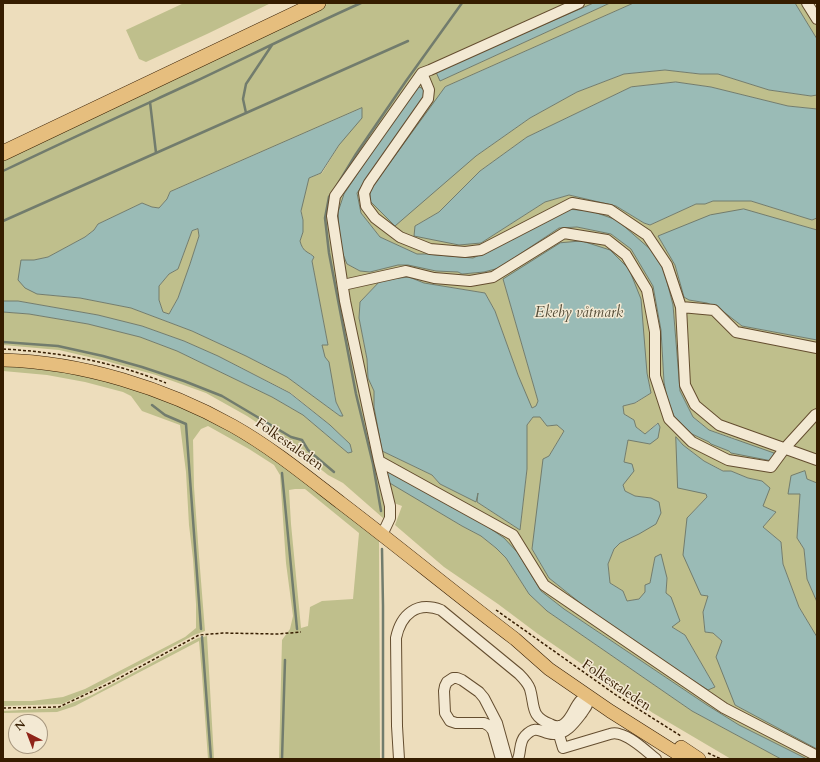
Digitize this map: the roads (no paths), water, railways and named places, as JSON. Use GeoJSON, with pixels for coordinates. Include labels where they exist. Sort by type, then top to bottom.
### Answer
{"type":"FeatureCollection","features":[{"type":"Feature","properties":{"kind":"highway"},"geometry":{"type":"LineString","coordinates":[[3,142],[296,3]]}},
{"type":"Feature","properties":{"kind":"highway"},"geometry":{"type":"LineString","coordinates":[[3,153],[318,3]]}},
{"type":"Feature","properties":{"kind":"main road","name":"Folkestaleden"},"geometry":{"type":"LineString","coordinates":[[3,360],[40,362],[108,376],[148,388],[193,406],[234,426],[283,458],[515,639],[549,669],[699,759]]}},
{"type":"Feature","properties":{"kind":"main road","name":"Folkestaleden"},"geometry":{"type":"LineString","coordinates":[[591,693],[610,711],[686,759]]}},
{"type":"Feature","properties":{"kind":"lane"},"geometry":{"type":"LineString","coordinates":[[382,535],[390,518],[390,506],[379,461],[343,286],[332,216],[335,196],[422,73],[579,3]]}},
{"type":"Feature","properties":{"kind":"lane"},"geometry":{"type":"LineString","coordinates":[[807,3],[817,19]]}},
{"type":"Feature","properties":{"kind":"lane"},"geometry":{"type":"LineString","coordinates":[[422,73],[429,90],[428,99],[369,183],[364,193],[366,206],[375,218],[400,237],[430,249],[465,252],[480,250],[572,203],[610,210],[647,235],[668,265],[682,307],[685,385],[695,405],[719,425],[817,460]]}},
{"type":"Feature","properties":{"kind":"lane"},"geometry":{"type":"LineString","coordinates":[[343,286],[406,271],[434,278],[470,281],[493,277],[564,234],[607,240],[626,255],[647,290],[655,332],[655,376],[669,419],[692,442],[728,460],[771,467],[785,448],[817,414]]}},
{"type":"Feature","properties":{"kind":"lane"},"geometry":{"type":"LineString","coordinates":[[682,307],[714,310],[736,332],[817,348]]}},
{"type":"Feature","properties":{"kind":"lane"},"geometry":{"type":"LineString","coordinates":[[379,461],[513,535],[544,585],[724,708],[817,756]]}},
{"type":"Feature","properties":{"kind":"lane"},"geometry":{"type":"LineString","coordinates":[[399,759],[396,638],[398,629],[405,616],[422,607],[441,610],[519,674],[524,679],[530,690],[536,714],[541,720],[559,730],[565,730],[577,719],[587,706],[591,693]]}},
{"type":"Feature","properties":{"kind":"lane"},"geometry":{"type":"LineString","coordinates":[[492,722],[456,723],[450,721],[445,714],[444,691],[447,682],[453,678],[457,678],[468,683],[484,698],[507,759]]}},
{"type":"Feature","properties":{"kind":"lane"},"geometry":{"type":"LineString","coordinates":[[492,722],[492,728],[501,759]]}},
{"type":"Feature","properties":{"kind":"lane"},"geometry":{"type":"LineString","coordinates":[[518,759],[521,742],[526,734],[538,730],[554,734],[559,730]]}},
{"type":"Feature","properties":{"kind":"lane"},"geometry":{"type":"LineString","coordinates":[[559,730],[563,748],[616,733],[630,739],[656,759]]}},
{"type":"Feature","properties":{"kind":"water"},"geometry":{"type":"Polygon","coordinates":[[[594,3],[610,3],[440,81],[436,72],[594,3]]]}},
{"type":"Feature","properties":{"kind":"water"},"geometry":{"type":"Polygon","coordinates":[[[634,3],[795,3],[817,39],[817,95],[811,96],[769,90],[718,74],[700,74],[665,70],[624,74],[577,92],[530,118],[476,156],[395,226],[370,201],[370,190],[445,87],[634,3]]]}},
{"type":"Feature","properties":{"kind":"water"},"geometry":{"type":"Polygon","coordinates":[[[676,82],[711,87],[788,106],[817,109],[817,218],[812,220],[751,201],[713,201],[705,204],[696,204],[650,225],[616,206],[569,195],[545,202],[481,243],[459,245],[414,236],[415,226],[439,212],[480,171],[527,137],[631,87],[676,82]]]}},
{"type":"Feature","properties":{"kind":"water","name":"Ekeby våtmark"},"geometry":{"type":"Polygon","coordinates":[[[419,87],[424,89],[425,95],[357,193],[361,213],[380,237],[417,254],[473,258],[567,209],[591,211],[617,220],[650,249],[664,270],[673,305],[680,391],[693,417],[709,430],[774,453],[772,461],[731,453],[711,444],[692,434],[674,416],[667,398],[664,382],[661,330],[653,286],[631,249],[611,234],[577,227],[559,228],[499,268],[484,272],[462,274],[458,272],[436,271],[408,265],[398,265],[370,272],[360,271],[347,264],[340,247],[338,212],[344,194],[413,91],[419,87]]]}},
{"type":"Feature","properties":{"kind":"water"},"geometry":{"type":"Polygon","coordinates":[[[362,108],[362,118],[339,145],[321,173],[309,178],[301,211],[303,232],[300,241],[304,250],[314,257],[312,261],[328,345],[322,345],[325,357],[329,362],[336,402],[343,416],[340,416],[287,377],[192,331],[131,308],[80,298],[37,294],[25,288],[18,280],[21,260],[34,260],[48,257],[85,237],[94,230],[98,224],[142,203],[159,208],[167,199],[170,192],[362,108]],[[198,229],[192,231],[178,269],[169,274],[159,286],[159,300],[163,312],[169,314],[178,298],[199,236],[198,229]]]}},
{"type":"Feature","properties":{"kind":"water"},"geometry":{"type":"Polygon","coordinates":[[[744,209],[817,230],[817,340],[742,326],[720,309],[707,303],[689,300],[684,297],[675,265],[658,236],[710,215],[744,209]]]}},
{"type":"Feature","properties":{"kind":"water"},"geometry":{"type":"Polygon","coordinates":[[[582,241],[610,250],[629,269],[641,299],[647,373],[651,393],[635,403],[623,406],[624,414],[634,420],[636,427],[645,434],[658,423],[660,427],[658,438],[650,444],[628,440],[624,462],[632,464],[634,471],[623,485],[625,491],[635,496],[651,498],[659,502],[661,513],[656,524],[620,543],[614,549],[608,564],[610,583],[623,591],[627,601],[639,599],[645,592],[645,585],[650,583],[655,557],[661,554],[667,578],[666,593],[671,597],[680,621],[672,627],[685,635],[715,687],[708,690],[614,630],[549,578],[532,549],[543,459],[549,456],[564,431],[557,425],[547,426],[540,417],[533,417],[527,425],[527,469],[520,530],[477,502],[478,493],[476,502],[440,484],[432,475],[382,451],[374,407],[374,391],[368,378],[367,359],[359,318],[360,302],[381,280],[409,277],[424,283],[485,293],[495,311],[518,375],[532,408],[536,406],[538,401],[503,279],[560,243],[582,241]]]}},
{"type":"Feature","properties":{"kind":"water"},"geometry":{"type":"Polygon","coordinates":[[[3,301],[18,301],[98,315],[142,326],[184,341],[218,356],[290,393],[330,425],[350,444],[352,452],[348,453],[303,415],[272,397],[177,351],[140,337],[88,324],[29,314],[3,312],[3,301]]]}},
{"type":"Feature","properties":{"kind":"water"},"geometry":{"type":"Polygon","coordinates":[[[676,437],[683,445],[704,461],[723,471],[731,471],[748,478],[762,481],[770,488],[763,506],[776,512],[763,527],[781,542],[783,564],[799,607],[817,637],[817,749],[735,705],[716,657],[722,641],[713,633],[705,632],[703,612],[708,596],[701,595],[683,555],[687,518],[707,497],[706,494],[678,488],[676,437]]]}},
{"type":"Feature","properties":{"kind":"water"},"geometry":{"type":"Polygon","coordinates":[[[387,471],[478,520],[504,538],[518,553],[541,591],[564,609],[739,725],[807,759],[781,759],[692,711],[547,611],[529,594],[506,558],[496,548],[481,536],[388,482],[386,475],[387,471]]]}},
{"type":"Feature","properties":{"kind":"water"},"geometry":{"type":"Polygon","coordinates":[[[805,471],[807,479],[817,483],[817,602],[807,579],[804,549],[797,538],[800,494],[788,494],[791,476],[805,471]]]}},
{"type":"Feature","properties":{"kind":"waterway"},"geometry":{"type":"LineString","coordinates":[[3,171],[361,3]]}},
{"type":"Feature","properties":{"kind":"waterway"},"geometry":{"type":"LineString","coordinates":[[336,187],[356,154],[462,3]]}},
{"type":"Feature","properties":{"kind":"waterway"},"geometry":{"type":"LineString","coordinates":[[272,45],[246,84],[243,99],[246,113],[408,41]]}},
{"type":"Feature","properties":{"kind":"waterway"},"geometry":{"type":"LineString","coordinates":[[3,221],[156,153],[150,102]]}},
{"type":"Feature","properties":{"kind":"waterway"},"geometry":{"type":"LineString","coordinates":[[156,153],[246,113]]}},
{"type":"Feature","properties":{"kind":"waterway"},"geometry":{"type":"LineString","coordinates":[[331,194],[329,197],[325,218],[329,253],[356,394],[373,464],[381,511]]}},
{"type":"Feature","properties":{"kind":"waterway"},"geometry":{"type":"LineString","coordinates":[[3,342],[58,346],[103,356],[184,381],[222,396],[291,437],[302,440],[308,450],[334,472]]}},
{"type":"Feature","properties":{"kind":"waterway"},"geometry":{"type":"LineString","coordinates":[[152,405],[165,415],[186,424],[201,629]]}},
{"type":"Feature","properties":{"kind":"waterway"},"geometry":{"type":"LineString","coordinates":[[282,473],[297,629]]}},
{"type":"Feature","properties":{"kind":"waterway"},"geometry":{"type":"LineString","coordinates":[[382,549],[383,759]]}},
{"type":"Feature","properties":{"kind":"waterway"},"geometry":{"type":"LineString","coordinates":[[202,637],[211,759]]}},
{"type":"Feature","properties":{"kind":"waterway"},"geometry":{"type":"LineString","coordinates":[[282,759],[285,660]]}}]}
